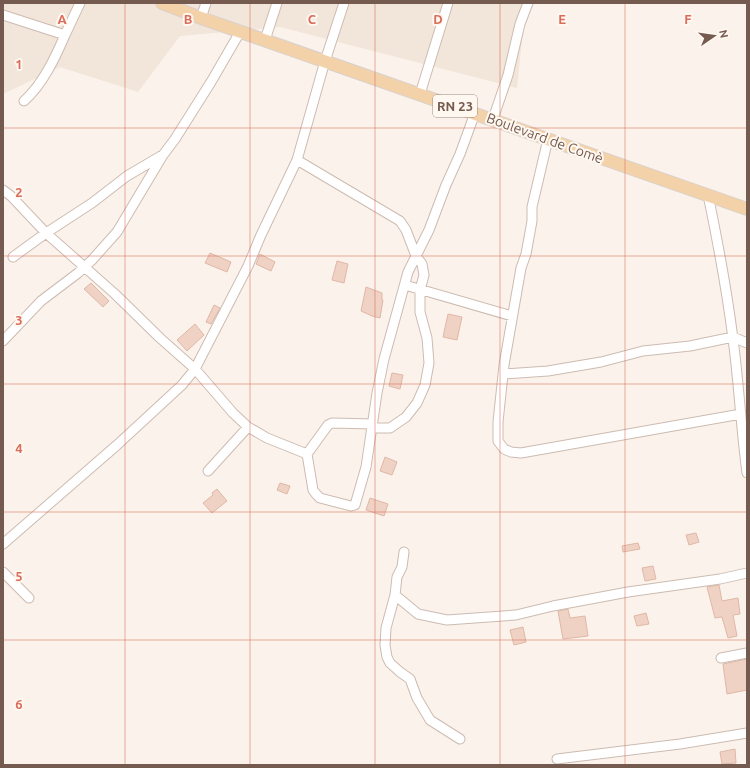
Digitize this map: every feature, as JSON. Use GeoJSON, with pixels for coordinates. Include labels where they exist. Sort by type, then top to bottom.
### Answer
{"type":"FeatureCollection","features":[{"type":"Feature","properties":{"kind":"main road","name":"Boulevard de Comè"},"geometry":{"type":"LineString","coordinates":[[162,3],[240,32],[747,208]]}},
{"type":"Feature","properties":{"kind":"street"},"geometry":{"type":"LineString","coordinates":[[24,101],[31,96],[54,60],[80,3]]}},
{"type":"Feature","properties":{"kind":"street"},"geometry":{"type":"LineString","coordinates":[[201,18],[206,3]]}},
{"type":"Feature","properties":{"kind":"street"},"geometry":{"type":"LineString","coordinates":[[265,40],[277,3]]}},
{"type":"Feature","properties":{"kind":"street"},"geometry":{"type":"LineString","coordinates":[[3,544],[117,445],[182,385],[195,369],[248,266],[261,235],[297,160],[325,61],[344,3]]}},
{"type":"Feature","properties":{"kind":"street"},"geometry":{"type":"LineString","coordinates":[[420,94],[448,3]]}},
{"type":"Feature","properties":{"kind":"street"},"geometry":{"type":"LineString","coordinates":[[493,119],[508,75],[520,24],[528,3]]}},
{"type":"Feature","properties":{"kind":"street"},"geometry":{"type":"LineString","coordinates":[[3,15],[65,35]]}},
{"type":"Feature","properties":{"kind":"street"},"geometry":{"type":"LineString","coordinates":[[3,341],[41,301],[96,256],[117,232],[163,155],[175,139],[211,82],[240,32]]}},
{"type":"Feature","properties":{"kind":"street"},"geometry":{"type":"LineString","coordinates":[[297,160],[400,221],[406,230],[416,256],[422,264],[424,275],[420,290],[420,312],[427,338],[429,363],[425,385],[417,403],[406,417],[390,428],[372,426],[332,423],[328,425],[307,454],[312,483],[316,494],[320,498],[353,506],[355,505],[366,467],[372,426],[384,359],[408,272],[416,256],[429,230],[475,113]]}},
{"type":"Feature","properties":{"kind":"street"},"geometry":{"type":"LineString","coordinates":[[548,139],[532,207],[530,233],[526,254],[521,268],[503,374],[498,422],[498,441],[504,450],[521,453],[741,414]]}},
{"type":"Feature","properties":{"kind":"street"},"geometry":{"type":"LineString","coordinates":[[13,257],[127,176],[163,155]]}},
{"type":"Feature","properties":{"kind":"street"},"geometry":{"type":"LineString","coordinates":[[3,190],[12,196],[46,233],[195,369],[233,413],[248,427],[267,438],[307,454]]}},
{"type":"Feature","properties":{"kind":"street"},"geometry":{"type":"LineString","coordinates":[[708,195],[723,266],[733,337],[743,446],[747,473]]}},
{"type":"Feature","properties":{"kind":"street"},"geometry":{"type":"LineString","coordinates":[[405,285],[512,316]]}},
{"type":"Feature","properties":{"kind":"street"},"geometry":{"type":"LineString","coordinates":[[503,374],[548,371],[601,362],[643,351],[690,346],[733,337],[747,343]]}},
{"type":"Feature","properties":{"kind":"street"},"geometry":{"type":"LineString","coordinates":[[208,471],[248,427]]}},
{"type":"Feature","properties":{"kind":"street"},"geometry":{"type":"LineString","coordinates":[[404,552],[402,567],[397,577],[395,595],[386,628],[385,645],[387,657],[395,667],[410,679],[417,698],[430,720],[460,739]]}},
{"type":"Feature","properties":{"kind":"street"},"geometry":{"type":"LineString","coordinates":[[3,572],[28,598]]}},
{"type":"Feature","properties":{"kind":"street"},"geometry":{"type":"LineString","coordinates":[[395,595],[418,614],[447,620],[516,615],[620,593],[720,579],[747,573]]}},
{"type":"Feature","properties":{"kind":"street"},"geometry":{"type":"LineString","coordinates":[[722,658],[747,653]]}},
{"type":"Feature","properties":{"kind":"street"},"geometry":{"type":"LineString","coordinates":[[557,759],[680,744],[747,733]]}},
{"type":"Feature","properties":{"kind":"shaded area"},"geometry":{"type":"Polygon","coordinates":[[[3,3],[526,3],[517,88],[280,27],[180,36],[138,92],[60,67],[3,94],[3,3]]]}},
{"type":"Feature","properties":{"kind":"building"},"geometry":{"type":"Polygon","coordinates":[[[210,253],[231,262],[227,272],[205,263],[210,253]]]}},
{"type":"Feature","properties":{"kind":"building"},"geometry":{"type":"Polygon","coordinates":[[[260,254],[275,262],[271,271],[256,264],[260,254]]]}},
{"type":"Feature","properties":{"kind":"building"},"geometry":{"type":"Polygon","coordinates":[[[337,261],[348,264],[344,283],[332,280],[337,261]]]}},
{"type":"Feature","properties":{"kind":"building"},"geometry":{"type":"Polygon","coordinates":[[[91,283],[109,301],[103,307],[84,289],[91,283]]]}},
{"type":"Feature","properties":{"kind":"building"},"geometry":{"type":"Polygon","coordinates":[[[366,287],[382,293],[383,300],[380,318],[361,311],[366,287]]]}},
{"type":"Feature","properties":{"kind":"building"},"geometry":{"type":"Polygon","coordinates":[[[214,305],[220,308],[211,324],[206,322],[214,305]]]}},
{"type":"Feature","properties":{"kind":"building"},"geometry":{"type":"Polygon","coordinates":[[[448,314],[462,317],[457,340],[443,337],[448,314]]]}},
{"type":"Feature","properties":{"kind":"building"},"geometry":{"type":"Polygon","coordinates":[[[195,324],[204,335],[187,351],[177,340],[195,324]]]}},
{"type":"Feature","properties":{"kind":"building"},"geometry":{"type":"Polygon","coordinates":[[[392,373],[403,375],[400,389],[389,386],[392,373]]]}},
{"type":"Feature","properties":{"kind":"building"},"geometry":{"type":"Polygon","coordinates":[[[385,457],[397,462],[392,475],[380,471],[385,457]]]}},
{"type":"Feature","properties":{"kind":"building"},"geometry":{"type":"Polygon","coordinates":[[[280,483],[290,486],[287,494],[277,490],[280,483]]]}},
{"type":"Feature","properties":{"kind":"building"},"geometry":{"type":"Polygon","coordinates":[[[217,489],[227,501],[212,513],[203,503],[213,495],[212,493],[217,489]]]}},
{"type":"Feature","properties":{"kind":"building"},"geometry":{"type":"Polygon","coordinates":[[[370,498],[388,504],[384,516],[366,510],[370,498]]]}},
{"type":"Feature","properties":{"kind":"building"},"geometry":{"type":"Polygon","coordinates":[[[696,533],[699,542],[689,545],[686,535],[696,533]]]}},
{"type":"Feature","properties":{"kind":"building"},"geometry":{"type":"Polygon","coordinates":[[[638,543],[640,549],[623,552],[622,546],[638,543]]]}},
{"type":"Feature","properties":{"kind":"building"},"geometry":{"type":"Polygon","coordinates":[[[653,566],[656,579],[645,581],[642,568],[653,566]]]}},
{"type":"Feature","properties":{"kind":"building"},"geometry":{"type":"Polygon","coordinates":[[[719,585],[722,601],[738,598],[740,614],[733,615],[737,636],[728,638],[722,617],[715,618],[707,587],[719,585]]]}},
{"type":"Feature","properties":{"kind":"building"},"geometry":{"type":"Polygon","coordinates":[[[568,609],[570,618],[585,616],[588,636],[563,639],[558,611],[568,609]]]}},
{"type":"Feature","properties":{"kind":"building"},"geometry":{"type":"Polygon","coordinates":[[[646,613],[649,624],[637,626],[634,616],[646,613]]]}},
{"type":"Feature","properties":{"kind":"building"},"geometry":{"type":"Polygon","coordinates":[[[523,627],[526,642],[514,645],[510,630],[523,627]]]}},
{"type":"Feature","properties":{"kind":"building"},"geometry":{"type":"Polygon","coordinates":[[[747,659],[747,690],[727,694],[723,664],[747,659]]]}},
{"type":"Feature","properties":{"kind":"building"},"geometry":{"type":"Polygon","coordinates":[[[735,749],[736,763],[722,764],[720,752],[735,749]]]}}]}
